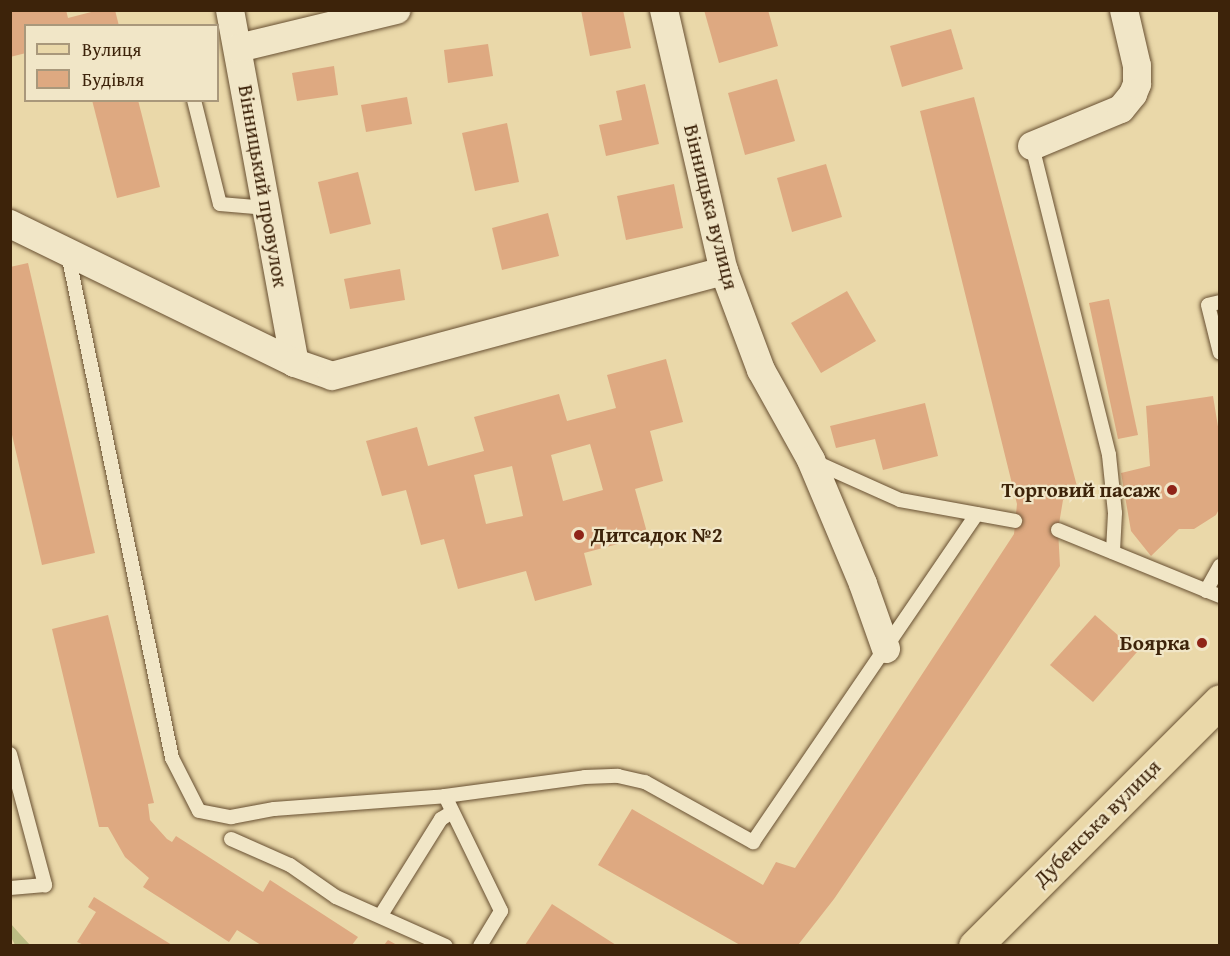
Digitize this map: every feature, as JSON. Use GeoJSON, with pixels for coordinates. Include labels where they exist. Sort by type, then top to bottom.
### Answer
{"type":"FeatureCollection","features":[{"type":"Feature","properties":{"kind":"main road","name":"Дубенська вулиця"},"geometry":{"type":"LineString","coordinates":[[980,942],[1220,701]]}},
{"type":"Feature","properties":{"kind":"street","name":"Вінницький провулок"},"geometry":{"type":"LineString","coordinates":[[230,10],[295,363]]}},
{"type":"Feature","properties":{"kind":"street"},"geometry":{"type":"LineString","coordinates":[[238,48],[396,10]]}},
{"type":"Feature","properties":{"kind":"street","name":"Вінницька вулиця"},"geometry":{"type":"LineString","coordinates":[[664,10],[724,271],[761,370],[811,460],[863,584],[886,649]]}},
{"type":"Feature","properties":{"kind":"street"},"geometry":{"type":"LineString","coordinates":[[1032,146],[1121,109],[1133,94],[1137,84],[1137,66],[1124,10]]}},
{"type":"Feature","properties":{"kind":"street"},"geometry":{"type":"LineString","coordinates":[[10,224],[295,363],[332,376],[724,271]]}},
{"type":"Feature","properties":{"kind":"lane"},"geometry":{"type":"LineString","coordinates":[[194,102],[220,204],[267,208]]}},
{"type":"Feature","properties":{"kind":"lane"},"geometry":{"type":"LineString","coordinates":[[1032,146],[1109,455],[1116,513],[1113,552]]}},
{"type":"Feature","properties":{"kind":"lane"},"geometry":{"type":"LineString","coordinates":[[68,254],[172,758],[200,811],[231,817],[274,809],[445,796],[585,777],[618,776],[645,782],[753,842],[977,514]]}},
{"type":"Feature","properties":{"kind":"lane"},"geometry":{"type":"LineString","coordinates":[[1220,302],[1208,305],[1220,353]]}},
{"type":"Feature","properties":{"kind":"lane"},"geometry":{"type":"LineString","coordinates":[[811,460],[900,500],[1015,521]]}},
{"type":"Feature","properties":{"kind":"lane"},"geometry":{"type":"LineString","coordinates":[[1058,530],[1213,593],[1220,566]]}},
{"type":"Feature","properties":{"kind":"lane"},"geometry":{"type":"LineString","coordinates":[[10,754],[45,885],[10,888]]}},
{"type":"Feature","properties":{"kind":"lane"},"geometry":{"type":"LineString","coordinates":[[445,796],[501,910],[480,945]]}},
{"type":"Feature","properties":{"kind":"lane"},"geometry":{"type":"LineString","coordinates":[[381,915],[441,819],[452,812]]}},
{"type":"Feature","properties":{"kind":"lane"},"geometry":{"type":"LineString","coordinates":[[231,839],[290,866],[336,897],[446,945]]}},
{"type":"Feature","properties":{"kind":"green space"},"geometry":{"type":"Polygon","coordinates":[[[11,924],[30,945],[15,945],[11,937],[11,924]]]}},
{"type":"Feature","properties":{"kind":"building"},"geometry":{"type":"Polygon","coordinates":[[[10,10],[66,10],[68,18],[99,10],[115,10],[118,24],[24,24],[24,54],[10,57],[10,10]]]}},
{"type":"Feature","properties":{"kind":"building"},"geometry":{"type":"Polygon","coordinates":[[[581,10],[623,10],[631,48],[590,56],[581,10]]]}},
{"type":"Feature","properties":{"kind":"building"},"geometry":{"type":"Polygon","coordinates":[[[704,10],[768,10],[778,46],[719,63],[704,10]]]}},
{"type":"Feature","properties":{"kind":"building"},"geometry":{"type":"Polygon","coordinates":[[[951,29],[963,69],[902,87],[890,46],[951,29]]]}},
{"type":"Feature","properties":{"kind":"building"},"geometry":{"type":"Polygon","coordinates":[[[488,44],[493,76],[448,83],[444,50],[488,44]]]}},
{"type":"Feature","properties":{"kind":"building"},"geometry":{"type":"Polygon","coordinates":[[[334,66],[338,95],[297,101],[292,73],[334,66]]]}},
{"type":"Feature","properties":{"kind":"building"},"geometry":{"type":"Polygon","coordinates":[[[777,79],[795,141],[745,155],[728,93],[777,79]]]}},
{"type":"Feature","properties":{"kind":"building"},"geometry":{"type":"Polygon","coordinates":[[[645,84],[659,144],[606,156],[599,125],[622,120],[616,91],[645,84]]]}},
{"type":"Feature","properties":{"kind":"building"},"geometry":{"type":"Polygon","coordinates":[[[407,97],[412,124],[366,132],[361,105],[407,97]]]}},
{"type":"Feature","properties":{"kind":"building"},"geometry":{"type":"Polygon","coordinates":[[[974,97],[1078,490],[1063,500],[1058,530],[1060,566],[834,899],[798,945],[740,945],[598,865],[632,809],[763,885],[776,862],[795,868],[1014,534],[1017,504],[920,111],[974,97]]]}},
{"type":"Feature","properties":{"kind":"building"},"geometry":{"type":"Polygon","coordinates":[[[93,102],[139,102],[160,187],[117,198],[93,102]]]}},
{"type":"Feature","properties":{"kind":"building"},"geometry":{"type":"Polygon","coordinates":[[[507,123],[519,182],[475,191],[462,133],[507,123]]]}},
{"type":"Feature","properties":{"kind":"building"},"geometry":{"type":"Polygon","coordinates":[[[826,164],[842,217],[792,232],[777,178],[826,164]]]}},
{"type":"Feature","properties":{"kind":"building"},"geometry":{"type":"Polygon","coordinates":[[[358,172],[371,224],[330,234],[318,182],[358,172]]]}},
{"type":"Feature","properties":{"kind":"building"},"geometry":{"type":"Polygon","coordinates":[[[674,184],[683,228],[626,240],[617,196],[674,184]]]}},
{"type":"Feature","properties":{"kind":"building"},"geometry":{"type":"Polygon","coordinates":[[[548,213],[559,256],[502,270],[492,228],[548,213]]]}},
{"type":"Feature","properties":{"kind":"building"},"geometry":{"type":"Polygon","coordinates":[[[28,263],[95,553],[42,565],[10,426],[10,267],[28,263]]]}},
{"type":"Feature","properties":{"kind":"building"},"geometry":{"type":"Polygon","coordinates":[[[400,269],[405,300],[350,309],[344,279],[400,269]]]}},
{"type":"Feature","properties":{"kind":"building"},"geometry":{"type":"Polygon","coordinates":[[[847,291],[876,341],[821,373],[791,323],[847,291]]]}},
{"type":"Feature","properties":{"kind":"building"},"geometry":{"type":"Polygon","coordinates":[[[1109,299],[1138,435],[1118,439],[1089,303],[1109,299]]]}},
{"type":"Feature","properties":{"kind":"building"},"geometry":{"type":"Polygon","coordinates":[[[666,359],[683,422],[650,431],[663,481],[635,489],[648,536],[584,553],[592,585],[535,601],[526,571],[458,589],[444,539],[421,545],[406,490],[382,496],[366,441],[417,427],[428,466],[484,451],[474,417],[559,394],[567,421],[616,408],[607,375],[666,359]],[[590,444],[551,455],[563,501],[603,490],[590,444]],[[512,466],[474,475],[486,524],[523,516],[512,466]]]}},
{"type":"Feature","properties":{"kind":"building","name":"Торговий пасаж"},"geometry":{"type":"Polygon","coordinates":[[[1213,396],[1220,439],[1220,507],[1216,515],[1194,529],[1179,529],[1151,556],[1131,531],[1121,473],[1150,466],[1146,406],[1213,396]]]}},
{"type":"Feature","properties":{"kind":"building"},"geometry":{"type":"Polygon","coordinates":[[[925,403],[938,456],[883,470],[875,439],[836,448],[830,426],[925,403]]]}},
{"type":"Feature","properties":{"kind":"building"},"geometry":{"type":"Polygon","coordinates":[[[108,615],[154,803],[148,804],[150,820],[167,839],[172,842],[176,836],[263,892],[270,880],[358,937],[352,945],[261,945],[237,930],[229,942],[143,887],[149,878],[125,857],[108,827],[99,827],[52,629],[108,615]]]}},
{"type":"Feature","properties":{"kind":"building"},"geometry":{"type":"Polygon","coordinates":[[[1095,615],[1137,652],[1093,702],[1050,665],[1095,615]]]}},
{"type":"Feature","properties":{"kind":"building"},"geometry":{"type":"Polygon","coordinates":[[[94,897],[172,945],[84,945],[77,942],[96,912],[88,907],[94,897]]]}},
{"type":"Feature","properties":{"kind":"building"},"geometry":{"type":"Polygon","coordinates":[[[552,904],[616,945],[525,945],[552,904]]]}},
{"type":"Feature","properties":{"kind":"building"},"geometry":{"type":"Polygon","coordinates":[[[388,940],[397,945],[384,945],[388,940]]]}},
{"type":"Feature","properties":{"kind":"place","name":"Торговий пасаж"},"geometry":{"type":"Point","coordinates":[1172,490]}},
{"type":"Feature","properties":{"kind":"place","name":"Дитсадок №2"},"geometry":{"type":"Point","coordinates":[579,535]}},
{"type":"Feature","properties":{"kind":"place","name":"Боярка"},"geometry":{"type":"Point","coordinates":[1202,643]}}]}
